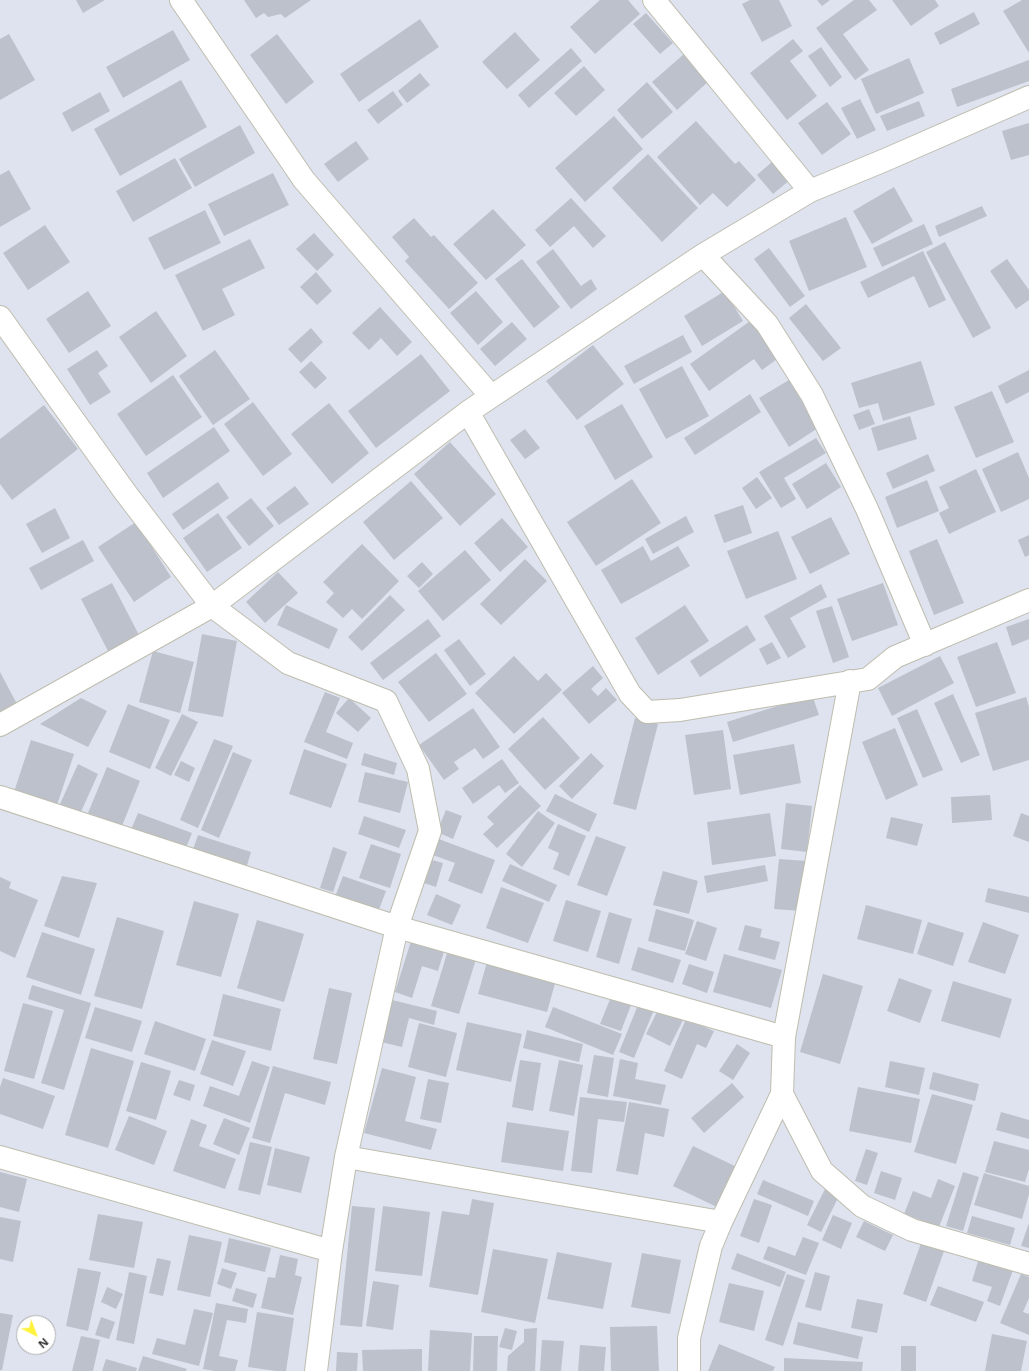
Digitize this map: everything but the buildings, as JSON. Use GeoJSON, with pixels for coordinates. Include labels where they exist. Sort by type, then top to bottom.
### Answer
{"type":"FeatureCollection","features":[{"type":"Feature","properties":{"kind":"street"},"geometry":{"type":"LineString","coordinates":[[181,0],[304,180],[491,396]]}},
{"type":"Feature","properties":{"kind":"street"},"geometry":{"type":"LineString","coordinates":[[654,0],[810,191]]}},
{"type":"Feature","properties":{"kind":"street"},"geometry":{"type":"LineString","coordinates":[[0,725],[212,606],[468,412],[703,255],[810,191],[1029,97]]}},
{"type":"Feature","properties":{"kind":"street"},"geometry":{"type":"LineString","coordinates":[[703,255],[767,324],[812,395],[867,509],[925,644]]}},
{"type":"Feature","properties":{"kind":"street"},"geometry":{"type":"LineString","coordinates":[[0,317],[125,492],[212,606],[288,663],[386,700],[418,769],[430,831],[397,927],[346,1157],[331,1251],[316,1371]]}},
{"type":"Feature","properties":{"kind":"street"},"geometry":{"type":"LineString","coordinates":[[468,412],[630,694],[647,712],[680,710],[868,679],[894,657],[1029,600]]}},
{"type":"Feature","properties":{"kind":"street"},"geometry":{"type":"LineString","coordinates":[[689,1371],[689,1338],[711,1246],[782,1094],[784,1037],[850,681]]}},
{"type":"Feature","properties":{"kind":"street"},"geometry":{"type":"LineString","coordinates":[[0,797],[397,927],[784,1037]]}},
{"type":"Feature","properties":{"kind":"street"},"geometry":{"type":"LineString","coordinates":[[782,1094],[822,1171],[862,1206],[912,1230],[1029,1264]]}},
{"type":"Feature","properties":{"kind":"street"},"geometry":{"type":"LineString","coordinates":[[0,1157],[331,1251]]}},
{"type":"Feature","properties":{"kind":"street"},"geometry":{"type":"LineString","coordinates":[[346,1157],[721,1222]]}}]}
